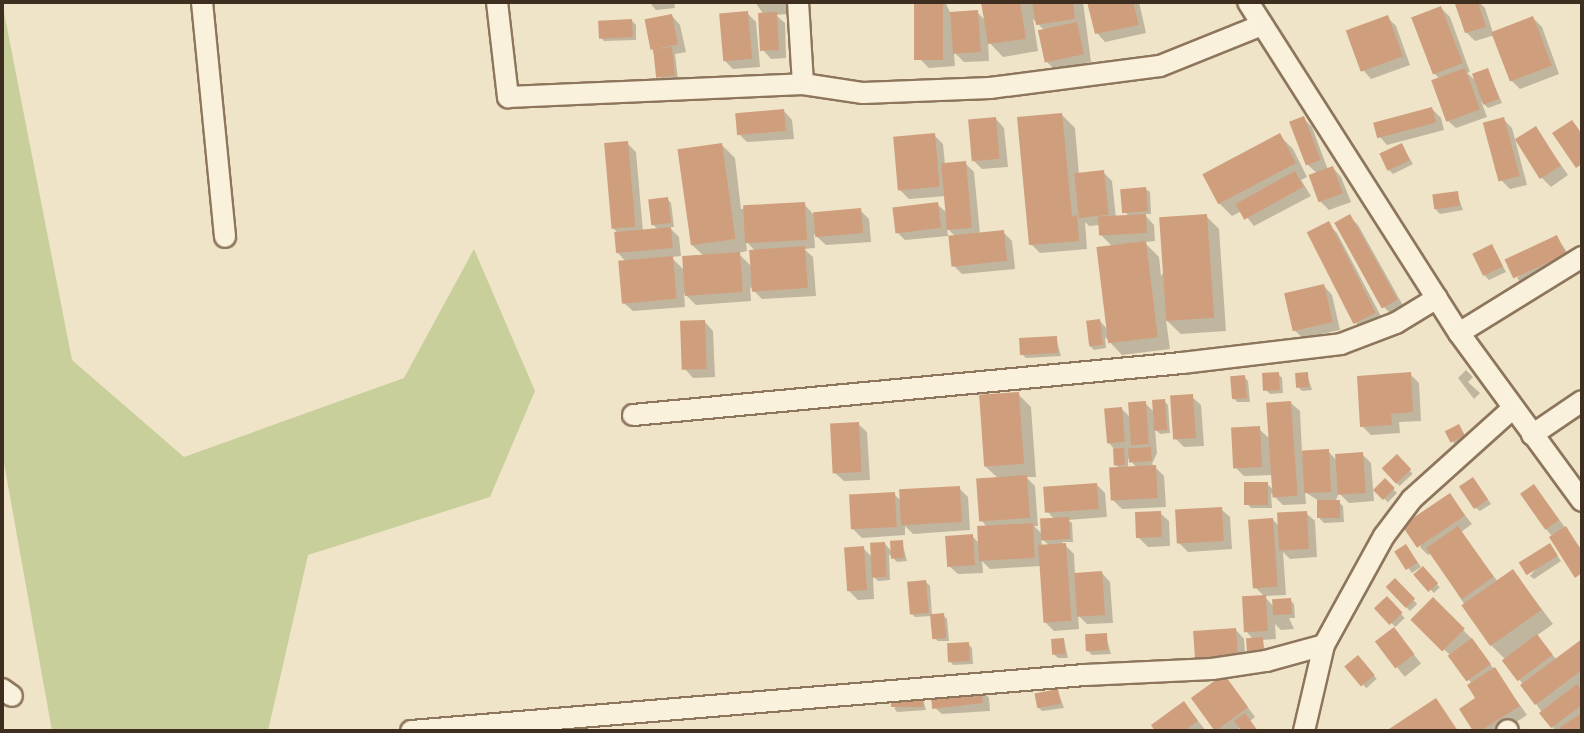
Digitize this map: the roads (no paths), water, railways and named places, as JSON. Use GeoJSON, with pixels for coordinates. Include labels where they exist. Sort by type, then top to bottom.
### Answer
{"type":"FeatureCollection","features":[{"type":"Feature","properties":{"kind":"street"},"geometry":{"type":"LineString","coordinates":[[202,2],[225,237]]}},
{"type":"Feature","properties":{"kind":"street"},"geometry":{"type":"LineString","coordinates":[[497,2],[508,97],[803,84],[863,93],[958,89],[1160,66],[1262,25]]}},
{"type":"Feature","properties":{"kind":"street"},"geometry":{"type":"LineString","coordinates":[[798,2],[803,84]]}},
{"type":"Feature","properties":{"kind":"street"},"geometry":{"type":"LineString","coordinates":[[1248,2],[1459,333],[1582,501]]}},
{"type":"Feature","properties":{"kind":"street"},"geometry":{"type":"LineString","coordinates":[[1459,333],[1582,257]]}},
{"type":"Feature","properties":{"kind":"street"},"geometry":{"type":"LineString","coordinates":[[633,415],[1182,363],[1341,344],[1396,323],[1437,298]]}},
{"type":"Feature","properties":{"kind":"street"},"geometry":{"type":"LineString","coordinates":[[1532,435],[1582,401]]}},
{"type":"Feature","properties":{"kind":"street"},"geometry":{"type":"LineString","coordinates":[[1304,731],[1324,645],[1384,536],[1412,499],[1513,408]]}},
{"type":"Feature","properties":{"kind":"street"},"geometry":{"type":"LineString","coordinates":[[411,731],[1069,676],[1212,669],[1266,661],[1324,645]]}}]}
